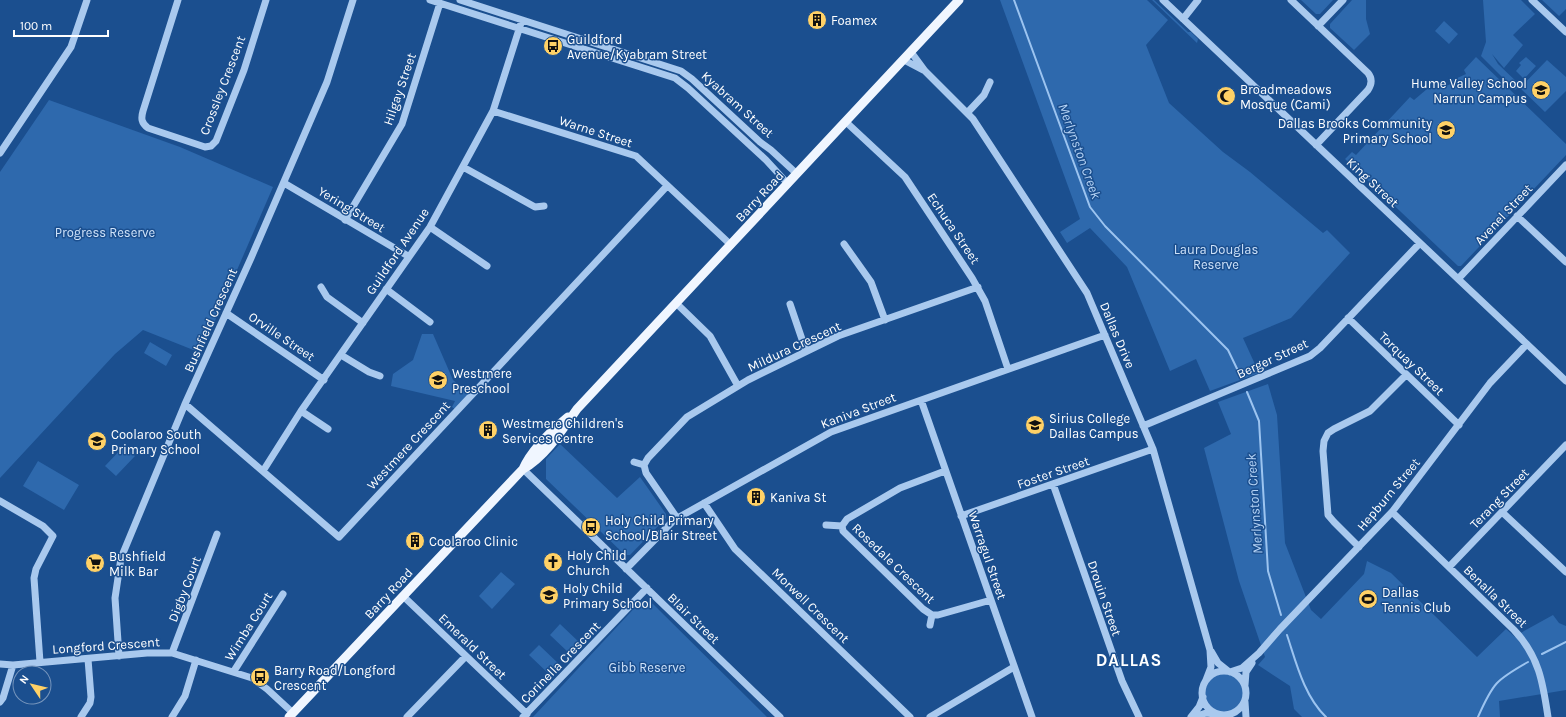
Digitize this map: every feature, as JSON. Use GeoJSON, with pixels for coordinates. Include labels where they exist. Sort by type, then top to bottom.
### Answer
{"type":"FeatureCollection","features":[{"type":"Feature","properties":{"kind":"main road","name":"Barry Road"},"geometry":{"type":"LineString","coordinates":[[291,715],[523,468],[535,462],[562,431],[577,410],[959,0]]}},
{"type":"Feature","properties":{"kind":"street"},"geometry":{"type":"LineString","coordinates":[[0,153],[71,47],[87,0]]}},
{"type":"Feature","properties":{"kind":"street","name":"Crossley Crescent"},"geometry":{"type":"LineString","coordinates":[[178,0],[143,111],[142,120],[148,128],[205,148],[211,146],[216,141],[244,70],[266,0]]}},
{"type":"Feature","properties":{"kind":"street","name":"Bushfield Crescent"},"geometry":{"type":"LineString","coordinates":[[119,656],[115,598],[121,558],[185,404],[284,183],[327,82],[353,0]]}},
{"type":"Feature","properties":{"kind":"street","name":"Kyabram Street"},"geometry":{"type":"LineString","coordinates":[[430,0],[675,78],[684,84],[766,160],[788,184]]}},
{"type":"Feature","properties":{"kind":"street","name":"Kyabram Street"},"geometry":{"type":"LineString","coordinates":[[460,0],[681,71],[692,79],[797,174]]}},
{"type":"Feature","properties":{"kind":"street","name":"King Street"},"geometry":{"type":"LineString","coordinates":[[1163,0],[1566,381]]}},
{"type":"Feature","properties":{"kind":"street"},"geometry":{"type":"LineString","coordinates":[[1181,17],[1197,0]]}},
{"type":"Feature","properties":{"kind":"street"},"geometry":{"type":"LineString","coordinates":[[1291,0],[1368,73],[1371,81],[1368,90],[1316,145]]}},
{"type":"Feature","properties":{"kind":"street"},"geometry":{"type":"LineString","coordinates":[[1318,26],[1343,0]]}},
{"type":"Feature","properties":{"kind":"street"},"geometry":{"type":"LineString","coordinates":[[1532,0],[1566,32]]}},
{"type":"Feature","properties":{"kind":"street","name":"Hilgay Street"},"geometry":{"type":"LineString","coordinates":[[345,220],[402,124],[440,3]]}},
{"type":"Feature","properties":{"kind":"street"},"geometry":{"type":"LineString","coordinates":[[520,29],[522,20]]}},
{"type":"Feature","properties":{"kind":"street","name":"Guildford Avenue"},"geometry":{"type":"LineString","coordinates":[[263,471],[301,411],[324,380],[408,256],[430,227],[493,111],[520,29]]}},
{"type":"Feature","properties":{"kind":"street","name":"Dallas Drive"},"geometry":{"type":"LineString","coordinates":[[911,52],[925,71],[968,112],[1080,280],[1087,293],[1153,449],[1210,650],[1211,667],[1206,680]]}},
{"type":"Feature","properties":{"kind":"street","name":"Dallas Drive"},"geometry":{"type":"LineString","coordinates":[[904,60],[925,71]]}},
{"type":"Feature","properties":{"kind":"street"},"geometry":{"type":"LineString","coordinates":[[653,71],[656,62]]}},
{"type":"Feature","properties":{"kind":"street"},"geometry":{"type":"LineString","coordinates":[[968,112],[984,95],[990,82]]}},
{"type":"Feature","properties":{"kind":"street","name":"Warne Street"},"geometry":{"type":"LineString","coordinates":[[493,111],[636,156],[731,245]]}},
{"type":"Feature","properties":{"kind":"street","name":"Echuca Street"},"geometry":{"type":"LineString","coordinates":[[846,122],[904,177],[978,287],[985,301],[1008,369]]}},
{"type":"Feature","properties":{"kind":"street","name":"Avenel Street"},"geometry":{"type":"LineString","coordinates":[[1458,279],[1566,165]]}},
{"type":"Feature","properties":{"kind":"street"},"geometry":{"type":"LineString","coordinates":[[463,167],[535,207],[544,206]]}},
{"type":"Feature","properties":{"kind":"street","name":"Yering Street"},"geometry":{"type":"LineString","coordinates":[[284,183],[408,256]]}},
{"type":"Feature","properties":{"kind":"street","name":"Westmere Crescent"},"geometry":{"type":"LineString","coordinates":[[185,404],[339,538],[667,186]]}},
{"type":"Feature","properties":{"kind":"street"},"geometry":{"type":"LineString","coordinates":[[1517,216],[1566,262]]}},
{"type":"Feature","properties":{"kind":"street"},"geometry":{"type":"LineString","coordinates":[[430,227],[487,266]]}},
{"type":"Feature","properties":{"kind":"street","name":"Berger Street"},"geometry":{"type":"LineString","coordinates":[[1143,426],[1310,356],[1320,348],[1420,243]]}},
{"type":"Feature","properties":{"kind":"street"},"geometry":{"type":"LineString","coordinates":[[844,244],[871,282],[885,320]]}},
{"type":"Feature","properties":{"kind":"street"},"geometry":{"type":"LineString","coordinates":[[321,287],[327,297],[363,323]]}},
{"type":"Feature","properties":{"kind":"street","name":"Mildura Crescent"},"geometry":{"type":"LineString","coordinates":[[644,465],[648,458],[684,420],[738,386],[838,336],[978,287]]}},
{"type":"Feature","properties":{"kind":"street"},"geometry":{"type":"LineString","coordinates":[[386,289],[430,322]]}},
{"type":"Feature","properties":{"kind":"street"},"geometry":{"type":"LineString","coordinates":[[676,303],[708,332],[738,386]]}},
{"type":"Feature","properties":{"kind":"street"},"geometry":{"type":"LineString","coordinates":[[790,304],[806,351]]}},
{"type":"Feature","properties":{"kind":"street","name":"Orville Street"},"geometry":{"type":"LineString","coordinates":[[226,313],[324,380]]}},
{"type":"Feature","properties":{"kind":"street","name":"Torquay Street"},"geometry":{"type":"LineString","coordinates":[[1348,318],[1459,425]]}},
{"type":"Feature","properties":{"kind":"street","name":"Kaniva Street"},"geometry":{"type":"LineString","coordinates":[[626,569],[670,523],[677,518],[834,431],[1105,335]]}},
{"type":"Feature","properties":{"kind":"street","name":"Hepburn Street"},"geometry":{"type":"LineString","coordinates":[[1245,685],[1246,672],[1259,653],[1392,512],[1490,383],[1527,344]]}},
{"type":"Feature","properties":{"kind":"street"},"geometry":{"type":"LineString","coordinates":[[341,355],[368,372],[380,376]]}},
{"type":"Feature","properties":{"kind":"street"},"geometry":{"type":"LineString","coordinates":[[1359,547],[1328,515],[1323,451],[1324,441],[1328,434],[1334,429],[1370,411],[1406,374]]}},
{"type":"Feature","properties":{"kind":"street","name":"Warragul Street"},"geometry":{"type":"LineString","coordinates":[[921,400],[1032,717]]}},
{"type":"Feature","properties":{"kind":"street"},"geometry":{"type":"LineString","coordinates":[[301,411],[328,429]]}},
{"type":"Feature","properties":{"kind":"street","name":"Terang Street"},"geometry":{"type":"LineString","coordinates":[[1449,567],[1566,445]]}},
{"type":"Feature","properties":{"kind":"street","name":"Foster Street"},"geometry":{"type":"LineString","coordinates":[[962,516],[1153,449]]}},
{"type":"Feature","properties":{"kind":"street"},"geometry":{"type":"LineString","coordinates":[[634,462],[644,465],[646,473],[677,518]]}},
{"type":"Feature","properties":{"kind":"street","name":"Blair Street"},"geometry":{"type":"LineString","coordinates":[[523,468],[780,717]]}},
{"type":"Feature","properties":{"kind":"street","name":"Rosedale Crescent"},"geometry":{"type":"LineString","coordinates":[[842,526],[847,519],[900,488],[945,470]]}},
{"type":"Feature","properties":{"kind":"street","name":"Drouin Street"},"geometry":{"type":"LineString","coordinates":[[1053,484],[1122,682],[1139,717]]}},
{"type":"Feature","properties":{"kind":"street"},"geometry":{"type":"LineString","coordinates":[[0,501],[44,526],[53,536],[36,569],[34,578],[40,662]]}},
{"type":"Feature","properties":{"kind":"street","name":"Morwell Crescent"},"geometry":{"type":"LineString","coordinates":[[704,503],[735,549],[910,717]]}},
{"type":"Feature","properties":{"kind":"street","name":"Benalla Street"},"geometry":{"type":"LineString","coordinates":[[1392,512],[1514,630],[1529,648],[1540,672],[1548,717]]}},
{"type":"Feature","properties":{"kind":"street"},"geometry":{"type":"LineString","coordinates":[[1502,512],[1566,572]]}},
{"type":"Feature","properties":{"kind":"street","name":"Rosedale Crescent"},"geometry":{"type":"LineString","coordinates":[[826,525],[842,526]]}},
{"type":"Feature","properties":{"kind":"street","name":"Rosedale Crescent"},"geometry":{"type":"LineString","coordinates":[[842,526],[845,534],[923,609],[932,615],[944,614],[991,600]]}},
{"type":"Feature","properties":{"kind":"street","name":"Digby Court"},"geometry":{"type":"LineString","coordinates":[[172,653],[217,534]]}},
{"type":"Feature","properties":{"kind":"street","name":"Corinella Crescent"},"geometry":{"type":"LineString","coordinates":[[525,715],[646,588]]}},
{"type":"Feature","properties":{"kind":"street","name":"Wimba Court"},"geometry":{"type":"LineString","coordinates":[[234,671],[283,594]]}},
{"type":"Feature","properties":{"kind":"street","name":"Emerald Street"},"geometry":{"type":"LineString","coordinates":[[403,596],[525,715]]}},
{"type":"Feature","properties":{"kind":"street","name":"Rosedale Crescent"},"geometry":{"type":"LineString","coordinates":[[930,625],[932,615]]}},
{"type":"Feature","properties":{"kind":"street","name":"Dallas Drive"},"geometry":{"type":"LineString","coordinates":[[1210,650],[1218,663],[1229,672]]}},
{"type":"Feature","properties":{"kind":"street","name":"Longford Crescent"},"geometry":{"type":"LineString","coordinates":[[0,664],[13,665],[156,653],[172,653],[234,671],[257,680],[291,715]]}},
{"type":"Feature","properties":{"kind":"street","name":"Hepburn Street"},"geometry":{"type":"LineString","coordinates":[[1229,672],[1242,668],[1259,653]]}},
{"type":"Feature","properties":{"kind":"street"},"geometry":{"type":"LineString","coordinates":[[407,717],[466,656]]}},
{"type":"Feature","properties":{"kind":"street"},"geometry":{"type":"LineString","coordinates":[[81,717],[92,696],[88,659]]}},
{"type":"Feature","properties":{"kind":"street"},"geometry":{"type":"LineString","coordinates":[[172,717],[185,696],[196,660]]}},
{"type":"Feature","properties":{"kind":"street"},"geometry":{"type":"LineString","coordinates":[[930,717],[1014,667]]}},
{"type":"Feature","properties":{"kind":"street"},"geometry":{"type":"LineString","coordinates":[[0,702],[3,698],[12,668]]}},
{"type":"Feature","properties":{"kind":"street"},"geometry":{"type":"LineString","coordinates":[[1215,714],[1206,706],[1203,697],[1203,686],[1211,675],[1218,672],[1229,672],[1239,677],[1245,685],[1246,717]]}},
{"type":"Feature","properties":{"kind":"street"},"geometry":{"type":"LineString","coordinates":[[1193,717],[1203,697]]}},
{"type":"Feature","properties":{"kind":"street"},"geometry":{"type":"LineString","coordinates":[[1193,717],[1206,713],[1230,716],[1241,708],[1245,699]]}},
{"type":"Feature","properties":{"kind":"green space","name":"Laura Douglas Reserve"},"geometry":{"type":"Polygon","coordinates":[[[1000,0],[1147,0],[1168,20],[1146,45],[1169,103],[1223,152],[1250,172],[1323,233],[1327,230],[1350,253],[1291,318],[1243,338],[1259,373],[1210,391],[1196,359],[1170,371],[1127,267],[1090,228],[1067,243],[1060,232],[1080,219],[1000,0]]]}},
{"type":"Feature","properties":{"kind":"green space"},"geometry":{"type":"Polygon","coordinates":[[[1152,0],[1154,0],[1188,32],[1191,32],[1198,39],[1197,43],[1152,0]]]}},
{"type":"Feature","properties":{"kind":"green space"},"geometry":{"type":"Polygon","coordinates":[[[1301,0],[1333,0],[1320,14],[1316,14],[1301,0]]]}},
{"type":"Feature","properties":{"kind":"green space"},"geometry":{"type":"Polygon","coordinates":[[[1352,0],[1366,0],[1366,19],[1370,34],[1354,50],[1330,28],[1330,24],[1352,0]]]}},
{"type":"Feature","properties":{"kind":"green space"},"geometry":{"type":"Polygon","coordinates":[[[1483,0],[1521,0],[1535,14],[1513,35],[1523,45],[1504,68],[1492,54],[1498,64],[1520,85],[1515,90],[1481,56],[1486,42],[1483,0]]]}},
{"type":"Feature","properties":{"kind":"green space"},"geometry":{"type":"Polygon","coordinates":[[[1542,0],[1566,0],[1566,9],[1559,16],[1542,0]]]}},
{"type":"Feature","properties":{"kind":"green space"},"geometry":{"type":"Polygon","coordinates":[[[1444,21],[1458,34],[1449,44],[1435,31],[1444,21]]]}},
{"type":"Feature","properties":{"kind":"green space"},"geometry":{"type":"Polygon","coordinates":[[[1476,57],[1566,144],[1566,155],[1461,266],[1458,266],[1345,159],[1352,152],[1356,155],[1410,97],[1414,100],[1427,89],[1441,88],[1453,83],[1453,80],[1466,74],[1464,70],[1476,57]]]}},
{"type":"Feature","properties":{"kind":"green space"},"geometry":{"type":"Polygon","coordinates":[[[1526,57],[1536,66],[1524,79],[1516,71],[1521,65],[1519,63],[1526,57]]]}},
{"type":"Feature","properties":{"kind":"green space"},"geometry":{"type":"Polygon","coordinates":[[[1547,60],[1566,77],[1566,91],[1545,112],[1520,88],[1547,60]]]}},
{"type":"Feature","properties":{"kind":"green space","name":"Progress Reserve"},"geometry":{"type":"Polygon","coordinates":[[[49,100],[180,147],[273,187],[201,353],[143,330],[115,354],[0,478],[0,172],[49,100]]]}},
{"type":"Feature","properties":{"kind":"green space"},"geometry":{"type":"Polygon","coordinates":[[[422,334],[433,334],[453,380],[470,395],[456,410],[452,407],[455,401],[391,386],[393,374],[413,360],[422,334]]]}},
{"type":"Feature","properties":{"kind":"green space"},"geometry":{"type":"Polygon","coordinates":[[[150,342],[172,355],[166,366],[144,353],[150,342]]]}},
{"type":"Feature","properties":{"kind":"green space"},"geometry":{"type":"Polygon","coordinates":[[[1268,384],[1277,415],[1285,543],[1311,610],[1321,619],[1364,574],[1367,561],[1391,573],[1477,657],[1506,629],[1515,637],[1553,615],[1559,623],[1566,626],[1566,690],[1499,701],[1500,717],[1302,717],[1294,709],[1290,686],[1258,665],[1265,657],[1239,581],[1204,448],[1231,434],[1218,402],[1268,384]]]}},
{"type":"Feature","properties":{"kind":"green space"},"geometry":{"type":"Polygon","coordinates":[[[560,444],[617,498],[640,477],[666,514],[666,518],[630,555],[625,555],[546,479],[546,459],[560,444]]]}},
{"type":"Feature","properties":{"kind":"green space"},"geometry":{"type":"Polygon","coordinates":[[[124,446],[135,456],[116,476],[105,466],[124,446]]]}},
{"type":"Feature","properties":{"kind":"green space"},"geometry":{"type":"Polygon","coordinates":[[[38,461],[79,485],[64,510],[23,486],[38,461]]]}},
{"type":"Feature","properties":{"kind":"green space"},"geometry":{"type":"Polygon","coordinates":[[[501,572],[515,584],[492,609],[479,596],[501,572]]]}},
{"type":"Feature","properties":{"kind":"green space","name":"Gibb Reserve"},"geometry":{"type":"Polygon","coordinates":[[[645,600],[653,604],[767,717],[533,717],[641,601],[645,600]]]}},
{"type":"Feature","properties":{"kind":"green space"},"geometry":{"type":"Polygon","coordinates":[[[560,624],[580,643],[569,653],[550,635],[560,624]]]}},
{"type":"Feature","properties":{"kind":"green space"},"geometry":{"type":"Polygon","coordinates":[[[539,645],[560,665],[550,675],[529,655],[539,645]]]}},
{"type":"Feature","properties":{"kind":"green space"},"geometry":{"type":"Polygon","coordinates":[[[1225,673],[1239,679],[1245,693],[1239,707],[1225,713],[1211,707],[1205,693],[1211,679],[1225,673]]]}},
{"type":"Feature","properties":{"kind":"waterway","name":"Merlynston Creek"},"geometry":{"type":"LineString","coordinates":[[1014,0],[1090,207],[1105,226],[1228,350],[1241,377]]}},
{"type":"Feature","properties":{"kind":"waterway","name":"Merlynston Creek"},"geometry":{"type":"LineString","coordinates":[[1247,392],[1259,421],[1268,571],[1281,615]]}},
{"type":"Feature","properties":{"kind":"waterway","name":"Merlynston Creek"},"geometry":{"type":"LineString","coordinates":[[1287,635],[1306,689],[1318,709],[1326,717]]}},
{"type":"Feature","properties":{"kind":"waterway","name":"Merlynston Creek"},"geometry":{"type":"LineString","coordinates":[[1542,654],[1566,642]]}},
{"type":"Feature","properties":{"kind":"waterway","name":"Merlynston Creek"},"geometry":{"type":"LineString","coordinates":[[1478,717],[1492,689],[1502,678],[1528,662]]}},
{"type":"Feature","properties":{"kind":"place","name":"Foamex"},"geometry":{"type":"Point","coordinates":[817,20]}},
{"type":"Feature","properties":{"kind":"place","name":"Guildford Avenue/Kyabram Street"},"geometry":{"type":"Point","coordinates":[553,46]}},
{"type":"Feature","properties":{"kind":"place","name":"Hume Valley School Narrun Campus"},"geometry":{"type":"Point","coordinates":[1541,90]}},
{"type":"Feature","properties":{"kind":"place","name":"Broadmeadows Mosque (Cami)"},"geometry":{"type":"Point","coordinates":[1226,96]}},
{"type":"Feature","properties":{"kind":"place","name":"Dallas Brooks Community Primary School"},"geometry":{"type":"Point","coordinates":[1446,130]}},
{"type":"Feature","properties":{"kind":"place","name":"Westmere Preschool"},"geometry":{"type":"Point","coordinates":[438,380]}},
{"type":"Feature","properties":{"kind":"place","name":"Sirius College Dallas Campus"},"geometry":{"type":"Point","coordinates":[1035,425]}},
{"type":"Feature","properties":{"kind":"place","name":"Westmere Children's Services Centre"},"geometry":{"type":"Point","coordinates":[488,430]}},
{"type":"Feature","properties":{"kind":"place","name":"Coolaroo South Primary School"},"geometry":{"type":"Point","coordinates":[97,441]}},
{"type":"Feature","properties":{"kind":"place","name":"Kaniva St"},"geometry":{"type":"Point","coordinates":[756,497]}},
{"type":"Feature","properties":{"kind":"place","name":"Holy Child Primary School/Blair Street"},"geometry":{"type":"Point","coordinates":[591,527]}},
{"type":"Feature","properties":{"kind":"place","name":"Coolaroo Clinic"},"geometry":{"type":"Point","coordinates":[415,541]}},
{"type":"Feature","properties":{"kind":"place","name":"Holy Child Church"},"geometry":{"type":"Point","coordinates":[553,562]}},
{"type":"Feature","properties":{"kind":"place","name":"Bushfield Milk Bar"},"geometry":{"type":"Point","coordinates":[95,563]}},
{"type":"Feature","properties":{"kind":"place","name":"Holy Child Primary School"},"geometry":{"type":"Point","coordinates":[549,595]}},
{"type":"Feature","properties":{"kind":"place","name":"Dallas Tennis Club"},"geometry":{"type":"Point","coordinates":[1368,599]}},
{"type":"Feature","properties":{"kind":"place","name":"Barry Road/Longford Crescent"},"geometry":{"type":"Point","coordinates":[260,677]}},
{"type":"Feature","properties":{"kind":"district","name":"DALLAS"},"geometry":{"type":"Point","coordinates":[1129,660]}}]}
